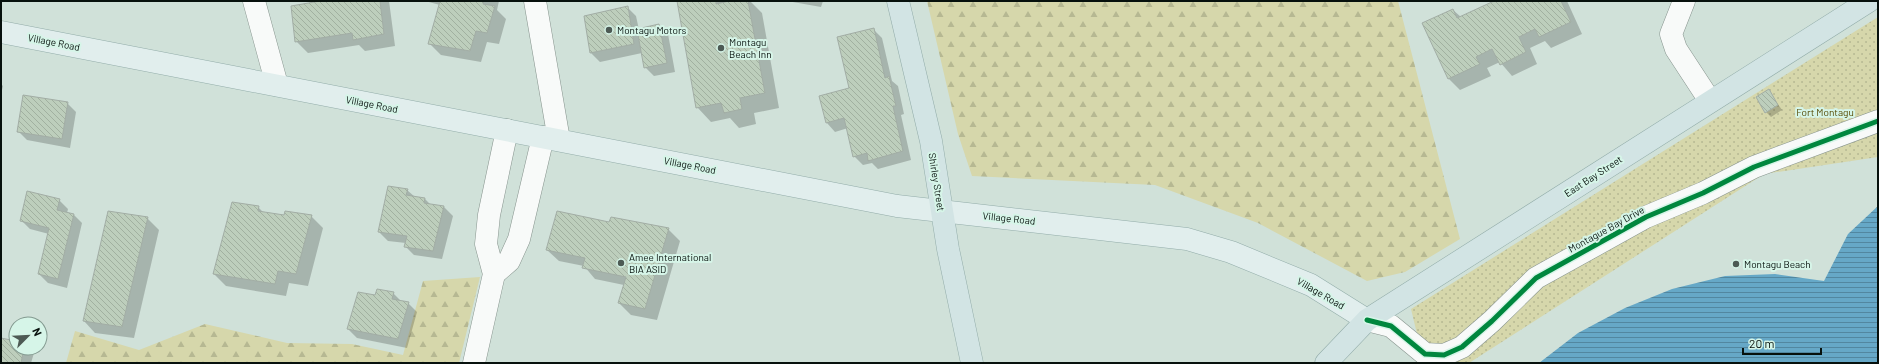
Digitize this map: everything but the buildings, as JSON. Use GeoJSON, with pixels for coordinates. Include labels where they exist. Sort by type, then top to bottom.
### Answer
{"type":"FeatureCollection","features":[{"type":"Feature","properties":{"kind":"highway","name":"Shirley Street"},"geometry":{"type":"LineString","coordinates":[[898,1],[931,141],[941,212],[972,363]]}},
{"type":"Feature","properties":{"kind":"highway","name":"East Bay Street"},"geometry":{"type":"LineString","coordinates":[[1326,363],[1367,320],[1863,3]]}},
{"type":"Feature","properties":{"kind":"main road","name":"Village Road"},"geometry":{"type":"LineString","coordinates":[[1,32],[897,206],[941,212],[1146,233],[1187,239],[1231,252],[1311,285],[1367,320]]}},
{"type":"Feature","properties":{"kind":"street"},"geometry":{"type":"LineString","coordinates":[[254,1],[277,85]]}},
{"type":"Feature","properties":{"kind":"street"},"geometry":{"type":"LineString","coordinates":[[494,274],[509,261],[519,240],[551,138],[535,1]]}},
{"type":"Feature","properties":{"kind":"street"},"geometry":{"type":"LineString","coordinates":[[1684,1],[1671,34],[1676,49],[1710,101]]}},
{"type":"Feature","properties":{"kind":"street","name":"Montague Bay Drive"},"geometry":{"type":"LineString","coordinates":[[1367,320],[1391,326],[1425,354],[1444,355],[1462,347],[1492,321],[1536,278],[1646,217],[1703,193],[1754,167],[1878,121]]}},
{"type":"Feature","properties":{"kind":"street"},"geometry":{"type":"LineString","coordinates":[[474,363],[494,274],[486,244],[489,215],[506,130]]}},
{"type":"Feature","properties":{"kind":"green space"},"geometry":{"type":"Polygon","coordinates":[[[927,1],[1398,1],[1460,239],[1405,272],[1367,281],[1258,223],[1155,185],[972,176],[958,134],[927,1]]]}},
{"type":"Feature","properties":{"kind":"green space","name":"Fort Montagu"},"geometry":{"type":"Polygon","coordinates":[[[1878,17],[1878,157],[1764,174],[1469,363],[1424,363],[1411,309],[1878,17]]]}},
{"type":"Feature","properties":{"kind":"green space"},"geometry":{"type":"Polygon","coordinates":[[[480,277],[459,363],[66,363],[75,331],[139,350],[205,324],[287,343],[352,344],[403,355],[423,281],[480,277]]]}},
{"type":"Feature","properties":{"kind":"water"},"geometry":{"type":"Polygon","coordinates":[[[1878,206],[1878,363],[1539,363],[1578,333],[1625,308],[1672,289],[1725,276],[1775,274],[1824,281],[1848,234],[1878,206]]]}},
{"type":"Feature","properties":{"kind":"cycle path"},"geometry":{"type":"LineString","coordinates":[[1367,320],[1391,326],[1425,354],[1444,355],[1462,347],[1492,321],[1536,278],[1646,217],[1703,193],[1754,167],[1878,121]]}},
{"type":"Feature","properties":{"kind":"place","name":"Montagu Motors"},"geometry":{"type":"Point","coordinates":[609,30]}},
{"type":"Feature","properties":{"kind":"place","name":"Montagu Beach Inn"},"geometry":{"type":"Point","coordinates":[721,48]}},
{"type":"Feature","properties":{"kind":"place","name":"Amee International BIA ASID"},"geometry":{"type":"Point","coordinates":[621,263]}},
{"type":"Feature","properties":{"kind":"place","name":"Montagu Beach"},"geometry":{"type":"Point","coordinates":[1736,264]}}]}
